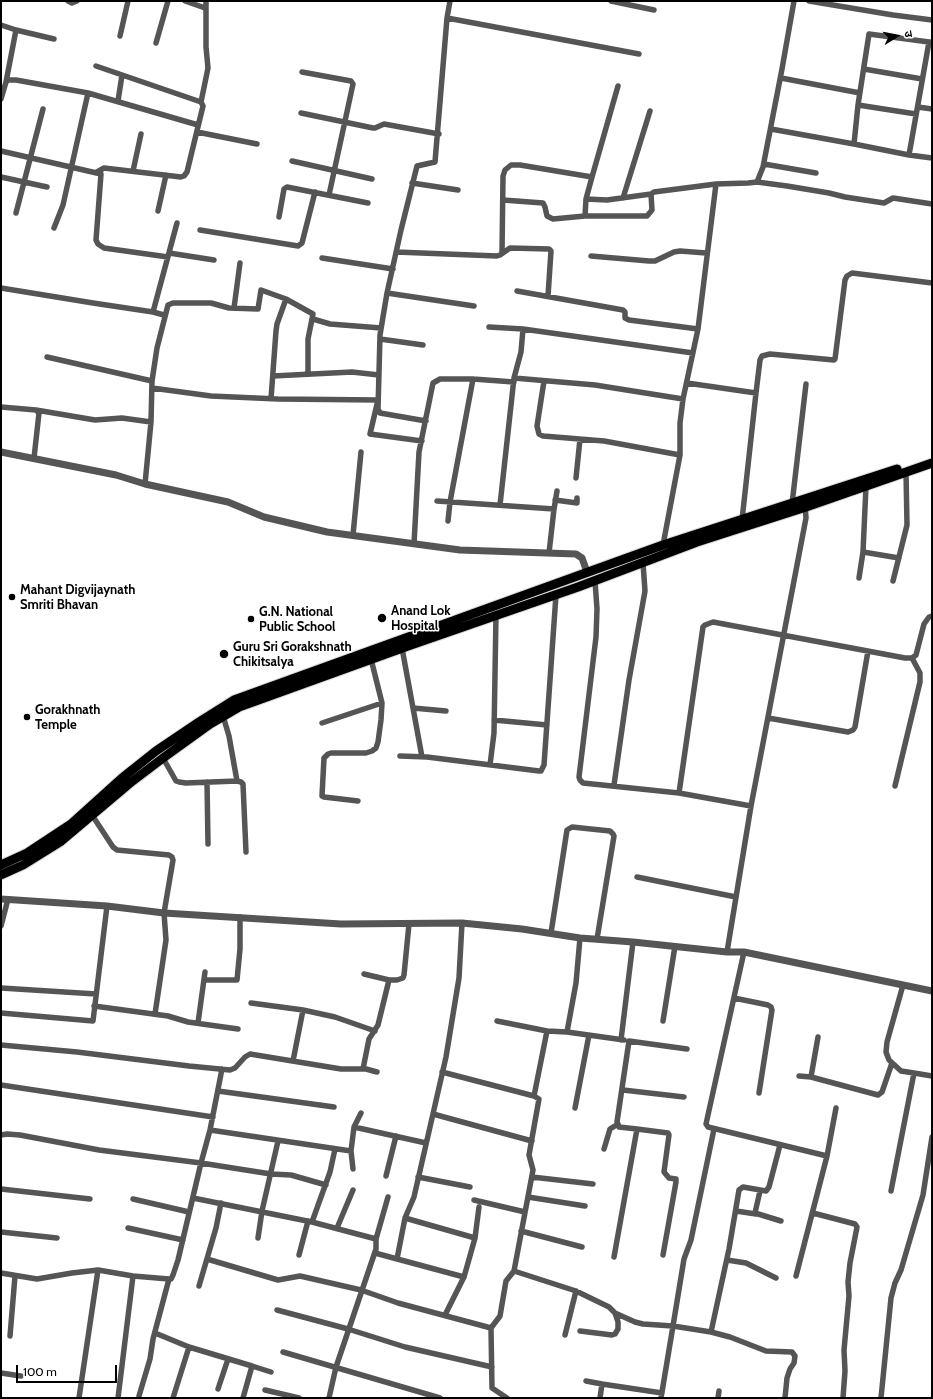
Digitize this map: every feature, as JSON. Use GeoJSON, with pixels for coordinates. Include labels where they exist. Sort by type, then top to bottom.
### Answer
{"type":"FeatureCollection","features":[{"type":"Feature","properties":{"kind":"main road"},"geometry":{"type":"LineString","coordinates":[[1,875],[23,865],[60,842],[163,758],[210,724],[240,707],[402,648],[556,595],[932,457]]}},
{"type":"Feature","properties":{"kind":"main road"},"geometry":{"type":"LineString","coordinates":[[1,865],[27,853],[71,824],[122,778],[156,751],[229,703],[663,545],[792,504],[805,503],[866,486],[932,463]]}},
{"type":"Feature","properties":{"kind":"street"},"geometry":{"type":"LineString","coordinates":[[68,1],[77,1]]}},
{"type":"Feature","properties":{"kind":"street"},"geometry":{"type":"LineString","coordinates":[[120,36],[128,1]]}},
{"type":"Feature","properties":{"kind":"street"},"geometry":{"type":"LineString","coordinates":[[156,43],[168,1]]}},
{"type":"Feature","properties":{"kind":"street"},"geometry":{"type":"LineString","coordinates":[[185,1],[205,8]]}},
{"type":"Feature","properties":{"kind":"street"},"geometry":{"type":"LineString","coordinates":[[200,102],[208,68],[206,47],[206,1]]}},
{"type":"Feature","properties":{"kind":"street"},"geometry":{"type":"LineString","coordinates":[[426,421],[380,413],[378,409],[378,400],[380,339],[392,269],[417,166],[435,162],[447,18],[450,1]]}},
{"type":"Feature","properties":{"kind":"street"},"geometry":{"type":"LineString","coordinates":[[611,1],[654,10]]}},
{"type":"Feature","properties":{"kind":"street"},"geometry":{"type":"LineString","coordinates":[[757,182],[764,164],[794,1]]}},
{"type":"Feature","properties":{"kind":"street"},"geometry":{"type":"LineString","coordinates":[[808,1],[894,16],[932,20]]}},
{"type":"Feature","properties":{"kind":"street"},"geometry":{"type":"LineString","coordinates":[[447,18],[639,54]]}},
{"type":"Feature","properties":{"kind":"street"},"geometry":{"type":"LineString","coordinates":[[1,25],[54,39]]}},
{"type":"Feature","properties":{"kind":"street"},"geometry":{"type":"LineString","coordinates":[[1,99],[6,82],[16,30]]}},
{"type":"Feature","properties":{"kind":"street"},"geometry":{"type":"LineString","coordinates":[[854,144],[858,105],[869,34],[930,42],[909,155]]}},
{"type":"Feature","properties":{"kind":"street"},"geometry":{"type":"LineString","coordinates":[[96,66],[200,102],[203,106],[186,174],[182,177],[104,168],[97,172]]}},
{"type":"Feature","properties":{"kind":"street"},"geometry":{"type":"LineString","coordinates":[[864,69],[922,79]]}},
{"type":"Feature","properties":{"kind":"street"},"geometry":{"type":"LineString","coordinates":[[302,72],[352,82],[353,86],[329,195]]}},
{"type":"Feature","properties":{"kind":"street"},"geometry":{"type":"LineString","coordinates":[[118,102],[122,75]]}},
{"type":"Feature","properties":{"kind":"street"},"geometry":{"type":"LineString","coordinates":[[781,78],[860,93]]}},
{"type":"Feature","properties":{"kind":"street"},"geometry":{"type":"LineString","coordinates":[[6,82],[8,80],[16,80],[88,93],[198,125]]}},
{"type":"Feature","properties":{"kind":"street"},"geometry":{"type":"LineString","coordinates":[[585,216],[586,199],[618,86]]}},
{"type":"Feature","properties":{"kind":"street"},"geometry":{"type":"LineString","coordinates":[[54,228],[63,205],[88,93]]}},
{"type":"Feature","properties":{"kind":"street"},"geometry":{"type":"LineString","coordinates":[[858,105],[916,114]]}},
{"type":"Feature","properties":{"kind":"street"},"geometry":{"type":"LineString","coordinates":[[918,107],[932,109]]}},
{"type":"Feature","properties":{"kind":"street"},"geometry":{"type":"LineString","coordinates":[[16,213],[43,109]]}},
{"type":"Feature","properties":{"kind":"street"},"geometry":{"type":"LineString","coordinates":[[623,198],[650,111]]}},
{"type":"Feature","properties":{"kind":"street"},"geometry":{"type":"LineString","coordinates":[[301,113],[375,128],[384,124],[438,134]]}},
{"type":"Feature","properties":{"kind":"street"},"geometry":{"type":"LineString","coordinates":[[771,129],[932,158]]}},
{"type":"Feature","properties":{"kind":"street"},"geometry":{"type":"LineString","coordinates":[[196,132],[257,144]]}},
{"type":"Feature","properties":{"kind":"street"},"geometry":{"type":"LineString","coordinates":[[134,171],[141,134]]}},
{"type":"Feature","properties":{"kind":"street"},"geometry":{"type":"LineString","coordinates":[[1,151],[101,174],[96,240],[98,244],[104,248],[214,260]]}},
{"type":"Feature","properties":{"kind":"street"},"geometry":{"type":"LineString","coordinates":[[292,161],[372,180]]}},
{"type":"Feature","properties":{"kind":"street"},"geometry":{"type":"LineString","coordinates":[[764,164],[816,172]]}},
{"type":"Feature","properties":{"kind":"street"},"geometry":{"type":"LineString","coordinates":[[502,254],[503,176],[505,170],[511,165],[520,165],[592,176]]}},
{"type":"Feature","properties":{"kind":"street"},"geometry":{"type":"LineString","coordinates":[[158,211],[166,175]]}},
{"type":"Feature","properties":{"kind":"street"},"geometry":{"type":"LineString","coordinates":[[1,176],[47,187]]}},
{"type":"Feature","properties":{"kind":"street"},"geometry":{"type":"LineString","coordinates":[[586,199],[607,200],[651,194],[657,191],[716,184],[748,184],[757,182],[884,203],[893,198],[932,204]]}},
{"type":"Feature","properties":{"kind":"street"},"geometry":{"type":"LineString","coordinates":[[412,183],[458,190]]}},
{"type":"Feature","properties":{"kind":"street"},"geometry":{"type":"LineString","coordinates":[[663,545],[680,455],[680,423],[683,399],[698,329],[706,253],[716,184]]}},
{"type":"Feature","properties":{"kind":"street"},"geometry":{"type":"LineString","coordinates":[[279,217],[285,188],[288,187],[368,203]]}},
{"type":"Feature","properties":{"kind":"street"},"geometry":{"type":"LineString","coordinates":[[200,230],[298,246],[302,243],[314,192]]}},
{"type":"Feature","properties":{"kind":"street"},"geometry":{"type":"LineString","coordinates":[[503,200],[543,203],[546,216],[553,219],[585,216],[646,216],[652,210],[651,194]]}},
{"type":"Feature","properties":{"kind":"street"},"geometry":{"type":"LineString","coordinates":[[153,312],[177,223]]}},
{"type":"Feature","properties":{"kind":"street"},"geometry":{"type":"LineString","coordinates":[[396,252],[496,256],[502,254],[505,250],[510,248],[549,249],[551,251],[548,296]]}},
{"type":"Feature","properties":{"kind":"street"},"geometry":{"type":"LineString","coordinates":[[591,256],[654,261],[674,252],[680,251],[706,253]]}},
{"type":"Feature","properties":{"kind":"street"},"geometry":{"type":"LineString","coordinates":[[322,258],[392,269]]}},
{"type":"Feature","properties":{"kind":"street"},"geometry":{"type":"LineString","coordinates":[[234,308],[240,263]]}},
{"type":"Feature","properties":{"kind":"street"},"geometry":{"type":"LineString","coordinates":[[742,520],[760,360],[765,355],[770,354],[832,361],[835,359],[845,280],[847,276],[852,273],[932,283]]}},
{"type":"Feature","properties":{"kind":"street"},"geometry":{"type":"LineString","coordinates":[[1,288],[153,312],[164,316]]}},
{"type":"Feature","properties":{"kind":"street"},"geometry":{"type":"LineString","coordinates":[[145,484],[151,422],[152,380],[156,348],[168,305],[173,303],[211,303],[225,307],[258,309],[261,290],[286,299],[311,313],[313,319],[308,339],[308,374]]}},
{"type":"Feature","properties":{"kind":"street"},"geometry":{"type":"LineString","coordinates":[[517,291],[623,310],[625,312],[625,318],[629,320],[698,329]]}},
{"type":"Feature","properties":{"kind":"street"},"geometry":{"type":"LineString","coordinates":[[387,293],[474,306]]}},
{"type":"Feature","properties":{"kind":"street"},"geometry":{"type":"LineString","coordinates":[[271,398],[277,324],[286,299]]}},
{"type":"Feature","properties":{"kind":"street"},"geometry":{"type":"LineString","coordinates":[[313,319],[330,324],[381,328]]}},
{"type":"Feature","properties":{"kind":"street"},"geometry":{"type":"LineString","coordinates":[[489,327],[523,329],[693,353]]}},
{"type":"Feature","properties":{"kind":"street"},"geometry":{"type":"LineString","coordinates":[[500,505],[514,380],[521,352],[523,329]]}},
{"type":"Feature","properties":{"kind":"street"},"geometry":{"type":"LineString","coordinates":[[380,339],[423,345]]}},
{"type":"Feature","properties":{"kind":"street"},"geometry":{"type":"LineString","coordinates":[[47,356],[152,380]]}},
{"type":"Feature","properties":{"kind":"street"},"geometry":{"type":"LineString","coordinates":[[273,376],[352,372],[379,375]]}},
{"type":"Feature","properties":{"kind":"street"},"geometry":{"type":"LineString","coordinates":[[448,521],[450,502],[473,379]]}},
{"type":"Feature","properties":{"kind":"street"},"geometry":{"type":"LineString","coordinates":[[414,544],[418,465],[433,383],[436,380],[473,379],[544,381],[595,385],[683,399]]}},
{"type":"Feature","properties":{"kind":"street"},"geometry":{"type":"LineString","coordinates":[[544,381],[537,426],[539,434],[543,436],[604,441],[680,455]]}},
{"type":"Feature","properties":{"kind":"street"},"geometry":{"type":"LineString","coordinates":[[687,383],[756,393]]}},
{"type":"Feature","properties":{"kind":"street"},"geometry":{"type":"LineString","coordinates":[[792,504],[806,384]]}},
{"type":"Feature","properties":{"kind":"street"},"geometry":{"type":"LineString","coordinates":[[152,388],[201,395],[378,400]]}},
{"type":"Feature","properties":{"kind":"street"},"geometry":{"type":"LineString","coordinates":[[378,400],[370,434],[422,441]]}},
{"type":"Feature","properties":{"kind":"street"},"geometry":{"type":"LineString","coordinates":[[1,407],[36,410],[95,420],[122,418],[151,422]]}},
{"type":"Feature","properties":{"kind":"street"},"geometry":{"type":"LineString","coordinates":[[34,458],[40,415],[36,410]]}},
{"type":"Feature","properties":{"kind":"street"},"geometry":{"type":"LineString","coordinates":[[576,478],[580,439]]}},
{"type":"Feature","properties":{"kind":"street"},"geometry":{"type":"LineString","coordinates":[[1,452],[116,475],[145,484],[228,502],[264,517],[327,532],[460,550],[580,555],[586,572]]}},
{"type":"Feature","properties":{"kind":"street"},"geometry":{"type":"LineString","coordinates":[[353,536],[361,452]]}},
{"type":"Feature","properties":{"kind":"street"},"geometry":{"type":"LineString","coordinates":[[893,581],[907,525],[906,472]]}},
{"type":"Feature","properties":{"kind":"street"},"geometry":{"type":"LineString","coordinates":[[859,578],[863,552],[866,486]]}},
{"type":"Feature","properties":{"kind":"street"},"geometry":{"type":"LineString","coordinates":[[549,553],[557,491]]}},
{"type":"Feature","properties":{"kind":"street"},"geometry":{"type":"LineString","coordinates":[[555,500],[577,503],[577,498]]}},
{"type":"Feature","properties":{"kind":"street"},"geometry":{"type":"LineString","coordinates":[[437,501],[554,509]]}},
{"type":"Feature","properties":{"kind":"street"},"geometry":{"type":"LineString","coordinates":[[728,952],[751,806],[806,518],[805,503]]}},
{"type":"Feature","properties":{"kind":"street"},"geometry":{"type":"LineString","coordinates":[[863,552],[899,558]]}},
{"type":"Feature","properties":{"kind":"street"},"geometry":{"type":"LineString","coordinates":[[614,785],[629,680],[645,591],[643,563]]}},
{"type":"Feature","properties":{"kind":"street"},"geometry":{"type":"LineString","coordinates":[[595,580],[597,609],[596,637],[579,777],[580,780],[583,783],[614,785],[679,793],[751,806]]}},
{"type":"Feature","properties":{"kind":"street"},"geometry":{"type":"LineString","coordinates":[[400,756],[422,757],[539,772],[541,771],[544,766],[556,595]]}},
{"type":"Feature","properties":{"kind":"street"},"geometry":{"type":"LineString","coordinates":[[490,765],[494,720],[496,615]]}},
{"type":"Feature","properties":{"kind":"street"},"geometry":{"type":"LineString","coordinates":[[679,793],[703,627],[708,623],[713,622],[905,658],[912,658],[916,655],[924,624],[929,617],[932,616]]}},
{"type":"Feature","properties":{"kind":"street"},"geometry":{"type":"LineString","coordinates":[[402,648],[422,757]]}},
{"type":"Feature","properties":{"kind":"street"},"geometry":{"type":"LineString","coordinates":[[768,718],[848,732],[853,730],[855,727],[868,651]]}},
{"type":"Feature","properties":{"kind":"street"},"geometry":{"type":"LineString","coordinates":[[895,786],[920,682],[920,672],[912,658]]}},
{"type":"Feature","properties":{"kind":"street"},"geometry":{"type":"LineString","coordinates":[[358,801],[322,796],[324,758],[331,753],[366,752],[372,751],[376,748],[381,720],[382,703],[371,659]]}},
{"type":"Feature","properties":{"kind":"street"},"geometry":{"type":"LineString","coordinates":[[322,723],[382,703]]}},
{"type":"Feature","properties":{"kind":"street"},"geometry":{"type":"LineString","coordinates":[[413,708],[446,711]]}},
{"type":"Feature","properties":{"kind":"street"},"geometry":{"type":"LineString","coordinates":[[223,716],[229,736],[237,780]]}},
{"type":"Feature","properties":{"kind":"street"},"geometry":{"type":"LineString","coordinates":[[494,720],[546,725]]}},
{"type":"Feature","properties":{"kind":"street"},"geometry":{"type":"LineString","coordinates":[[163,758],[176,780],[186,783],[237,780],[242,782],[246,852]]}},
{"type":"Feature","properties":{"kind":"street"},"geometry":{"type":"LineString","coordinates":[[207,782],[208,844]]}},
{"type":"Feature","properties":{"kind":"street"},"geometry":{"type":"LineString","coordinates":[[92,815],[113,847],[117,850],[169,855],[173,860],[164,912],[166,940],[155,1014]]}},
{"type":"Feature","properties":{"kind":"street"},"geometry":{"type":"LineString","coordinates":[[551,933],[567,830],[572,828],[610,831],[614,836],[597,939]]}},
{"type":"Feature","properties":{"kind":"street"},"geometry":{"type":"LineString","coordinates":[[637,876],[736,897]]}},
{"type":"Feature","properties":{"kind":"street"},"geometry":{"type":"LineString","coordinates":[[1,926],[4,899],[341,924],[462,923],[551,933],[580,938],[728,952],[744,952],[932,991]]}},
{"type":"Feature","properties":{"kind":"street"},"geometry":{"type":"LineString","coordinates":[[1,1013],[93,1021],[107,906]]}},
{"type":"Feature","properties":{"kind":"street"},"geometry":{"type":"LineString","coordinates":[[204,980],[237,980],[240,949],[240,917]]}},
{"type":"Feature","properties":{"kind":"street"},"geometry":{"type":"LineString","coordinates":[[397,1259],[405,1218],[414,1196],[442,1072],[459,978],[462,923]]}},
{"type":"Feature","properties":{"kind":"street"},"geometry":{"type":"LineString","coordinates":[[364,974],[389,980],[400,980],[404,975],[409,924]]}},
{"type":"Feature","properties":{"kind":"street"},"geometry":{"type":"LineString","coordinates":[[567,1032],[576,983],[580,938]]}},
{"type":"Feature","properties":{"kind":"street"},"geometry":{"type":"LineString","coordinates":[[621,1040],[633,942]]}},
{"type":"Feature","properties":{"kind":"street"},"geometry":{"type":"LineString","coordinates":[[663,1021],[675,946]]}},
{"type":"Feature","properties":{"kind":"street"},"geometry":{"type":"LineString","coordinates":[[744,952],[706,1124],[708,1128],[827,1156]]}},
{"type":"Feature","properties":{"kind":"street"},"geometry":{"type":"LineString","coordinates":[[198,1023],[205,972]]}},
{"type":"Feature","properties":{"kind":"street"},"geometry":{"type":"LineString","coordinates":[[363,1069],[369,1039],[378,1026],[389,980]]}},
{"type":"Feature","properties":{"kind":"street"},"geometry":{"type":"LineString","coordinates":[[903,985],[886,1047],[886,1052],[889,1060],[901,1071],[932,1076]]}},
{"type":"Feature","properties":{"kind":"street"},"geometry":{"type":"LineString","coordinates":[[1,988],[96,994]]}},
{"type":"Feature","properties":{"kind":"street"},"geometry":{"type":"LineString","coordinates":[[734,998],[768,1005],[772,1010],[759,1093]]}},
{"type":"Feature","properties":{"kind":"street"},"geometry":{"type":"LineString","coordinates":[[251,1003],[302,1010],[335,1017],[374,1031]]}},
{"type":"Feature","properties":{"kind":"street"},"geometry":{"type":"LineString","coordinates":[[94,1006],[168,1016],[188,1022],[238,1029]]}},
{"type":"Feature","properties":{"kind":"street"},"geometry":{"type":"LineString","coordinates":[[293,1061],[302,1010]]}},
{"type":"Feature","properties":{"kind":"street"},"geometry":{"type":"LineString","coordinates":[[497,1020],[547,1031],[567,1032],[687,1049]]}},
{"type":"Feature","properties":{"kind":"street"},"geometry":{"type":"LineString","coordinates":[[534,1096],[547,1031]]}},
{"type":"Feature","properties":{"kind":"street"},"geometry":{"type":"LineString","coordinates":[[574,1108],[589,1035]]}},
{"type":"Feature","properties":{"kind":"street"},"geometry":{"type":"LineString","coordinates":[[811,1078],[818,1037]]}},
{"type":"Feature","properties":{"kind":"street"},"geometry":{"type":"LineString","coordinates":[[618,1124],[629,1041]]}},
{"type":"Feature","properties":{"kind":"street"},"geometry":{"type":"LineString","coordinates":[[1,1044],[230,1070],[235,1068],[244,1057],[250,1054],[341,1069],[363,1069],[376,1072]]}},
{"type":"Feature","properties":{"kind":"street"},"geometry":{"type":"LineString","coordinates":[[799,1076],[878,1095],[882,1092],[892,1063]]}},
{"type":"Feature","properties":{"kind":"street"},"geometry":{"type":"LineString","coordinates":[[139,1396],[150,1359],[169,1279],[171,1279],[173,1275],[183,1240],[213,1117],[222,1069]]}},
{"type":"Feature","properties":{"kind":"street"},"geometry":{"type":"LineString","coordinates":[[442,1072],[534,1096],[539,1099],[529,1155],[533,1170],[532,1177],[514,1271],[506,1281],[500,1316],[491,1328],[492,1388],[507,1398]]}},
{"type":"Feature","properties":{"kind":"street"},"geometry":{"type":"LineString","coordinates":[[891,1191],[914,1073]]}},
{"type":"Feature","properties":{"kind":"street"},"geometry":{"type":"LineString","coordinates":[[1,1085],[213,1117]]}},
{"type":"Feature","properties":{"kind":"street"},"geometry":{"type":"LineString","coordinates":[[623,1090],[684,1097]]}},
{"type":"Feature","properties":{"kind":"street"},"geometry":{"type":"LineString","coordinates":[[218,1091],[334,1107]]}},
{"type":"Feature","properties":{"kind":"street"},"geometry":{"type":"LineString","coordinates":[[796,1276],[827,1156],[836,1108]]}},
{"type":"Feature","properties":{"kind":"street"},"geometry":{"type":"LineString","coordinates":[[353,1169],[351,1151],[354,1127],[361,1113]]}},
{"type":"Feature","properties":{"kind":"street"},"geometry":{"type":"LineString","coordinates":[[433,1114],[532,1141]]}},
{"type":"Feature","properties":{"kind":"street"},"geometry":{"type":"LineString","coordinates":[[618,1124],[619,1126],[668,1133],[664,1172],[666,1176],[674,1179],[676,1182],[663,1254]]}},
{"type":"Feature","properties":{"kind":"street"},"geometry":{"type":"LineString","coordinates":[[604,1150],[610,1128],[618,1124]]}},
{"type":"Feature","properties":{"kind":"street"},"geometry":{"type":"LineString","coordinates":[[354,1127],[426,1143]]}},
{"type":"Feature","properties":{"kind":"street"},"geometry":{"type":"LineString","coordinates":[[614,1257],[637,1129]]}},
{"type":"Feature","properties":{"kind":"street"},"geometry":{"type":"LineString","coordinates":[[586,1381],[662,1396],[684,1259],[691,1240],[714,1129]]}},
{"type":"Feature","properties":{"kind":"street"},"geometry":{"type":"LineString","coordinates":[[210,1130],[351,1151]]}},
{"type":"Feature","properties":{"kind":"street"},"geometry":{"type":"LineString","coordinates":[[1,1135],[20,1135],[99,1150],[201,1163],[271,1174],[291,1175],[326,1185]]}},
{"type":"Feature","properties":{"kind":"street"},"geometry":{"type":"LineString","coordinates":[[386,1176],[396,1136]]}},
{"type":"Feature","properties":{"kind":"street"},"geometry":{"type":"LineString","coordinates":[[881,1398],[891,1298],[895,1283],[901,1270],[923,1195],[932,1138]]}},
{"type":"Feature","properties":{"kind":"street"},"geometry":{"type":"LineString","coordinates":[[258,1238],[262,1211],[278,1141]]}},
{"type":"Feature","properties":{"kind":"street"},"geometry":{"type":"LineString","coordinates":[[711,1332],[727,1260],[739,1190],[744,1188],[766,1191],[770,1187],[780,1145]]}},
{"type":"Feature","properties":{"kind":"street"},"geometry":{"type":"LineString","coordinates":[[298,1255],[310,1221],[326,1185],[335,1149]]}},
{"type":"Feature","properties":{"kind":"street"},"geometry":{"type":"LineString","coordinates":[[418,1177],[470,1187]]}},
{"type":"Feature","properties":{"kind":"street"},"geometry":{"type":"LineString","coordinates":[[532,1177],[594,1184]]}},
{"type":"Feature","properties":{"kind":"street"},"geometry":{"type":"LineString","coordinates":[[1,1189],[90,1199]]}},
{"type":"Feature","properties":{"kind":"street"},"geometry":{"type":"LineString","coordinates":[[337,1228],[353,1190]]}},
{"type":"Feature","properties":{"kind":"street"},"geometry":{"type":"LineString","coordinates":[[756,1214],[755,1212],[760,1191]]}},
{"type":"Feature","properties":{"kind":"street"},"geometry":{"type":"LineString","coordinates":[[329,1398],[336,1367],[361,1290],[375,1253],[376,1239],[388,1197]]}},
{"type":"Feature","properties":{"kind":"street"},"geometry":{"type":"LineString","coordinates":[[528,1197],[586,1206]]}},
{"type":"Feature","properties":{"kind":"street"},"geometry":{"type":"LineString","coordinates":[[193,1198],[310,1221],[376,1239]]}},
{"type":"Feature","properties":{"kind":"street"},"geometry":{"type":"LineString","coordinates":[[133,1199],[189,1212]]}},
{"type":"Feature","properties":{"kind":"street"},"geometry":{"type":"LineString","coordinates":[[474,1200],[525,1212]]}},
{"type":"Feature","properties":{"kind":"street"},"geometry":{"type":"LineString","coordinates":[[199,1286],[216,1228],[221,1203]]}},
{"type":"Feature","properties":{"kind":"street"},"geometry":{"type":"LineString","coordinates":[[445,1315],[464,1277],[475,1238],[479,1207]]}},
{"type":"Feature","properties":{"kind":"street"},"geometry":{"type":"LineString","coordinates":[[736,1211],[756,1214],[781,1221]]}},
{"type":"Feature","properties":{"kind":"street"},"geometry":{"type":"LineString","coordinates":[[813,1213],[855,1224],[857,1227],[849,1270],[849,1296],[844,1350],[845,1371],[843,1398]]}},
{"type":"Feature","properties":{"kind":"street"},"geometry":{"type":"LineString","coordinates":[[405,1218],[475,1238]]}},
{"type":"Feature","properties":{"kind":"street"},"geometry":{"type":"LineString","coordinates":[[128,1228],[183,1240]]}},
{"type":"Feature","properties":{"kind":"street"},"geometry":{"type":"LineString","coordinates":[[521,1231],[582,1247]]}},
{"type":"Feature","properties":{"kind":"street"},"geometry":{"type":"LineString","coordinates":[[1,1232],[57,1238]]}},
{"type":"Feature","properties":{"kind":"street"},"geometry":{"type":"LineString","coordinates":[[375,1253],[464,1277]]}},
{"type":"Feature","properties":{"kind":"street"},"geometry":{"type":"LineString","coordinates":[[207,1259],[278,1280],[300,1276],[361,1290],[398,1303],[491,1328]]}},
{"type":"Feature","properties":{"kind":"street"},"geometry":{"type":"LineString","coordinates":[[727,1260],[746,1263],[776,1278]]}},
{"type":"Feature","properties":{"kind":"street"},"geometry":{"type":"LineString","coordinates":[[1,1273],[37,1279],[98,1270],[133,1276],[169,1279]]}},
{"type":"Feature","properties":{"kind":"street"},"geometry":{"type":"LineString","coordinates":[[79,1398],[98,1270]]}},
{"type":"Feature","properties":{"kind":"street"},"geometry":{"type":"LineString","coordinates":[[514,1271],[576,1291],[609,1307],[615,1313],[635,1322],[711,1332],[730,1337],[761,1349],[794,1354],[794,1363],[787,1378],[785,1398]]}},
{"type":"Feature","properties":{"kind":"street"},"geometry":{"type":"LineString","coordinates":[[10,1336],[16,1276]]}},
{"type":"Feature","properties":{"kind":"street"},"geometry":{"type":"LineString","coordinates":[[118,1398],[133,1276]]}},
{"type":"Feature","properties":{"kind":"street"},"geometry":{"type":"LineString","coordinates":[[565,1335],[576,1291]]}},
{"type":"Feature","properties":{"kind":"street"},"geometry":{"type":"LineString","coordinates":[[277,1310],[405,1347],[492,1367]]}},
{"type":"Feature","properties":{"kind":"street"},"geometry":{"type":"LineString","coordinates":[[580,1331],[614,1335],[618,1329],[618,1322],[615,1313]]}},
{"type":"Feature","properties":{"kind":"street"},"geometry":{"type":"LineString","coordinates":[[155,1333],[189,1347],[271,1372]]}},
{"type":"Feature","properties":{"kind":"street"},"geometry":{"type":"LineString","coordinates":[[173,1398],[189,1347]]}},
{"type":"Feature","properties":{"kind":"street"},"geometry":{"type":"LineString","coordinates":[[283,1352],[440,1398]]}},
{"type":"Feature","properties":{"kind":"street"},"geometry":{"type":"LineString","coordinates":[[218,1389],[228,1359]]}},
{"type":"Feature","properties":{"kind":"street"},"geometry":{"type":"LineString","coordinates":[[243,1398],[252,1366]]}},
{"type":"Feature","properties":{"kind":"street"},"geometry":{"type":"LineString","coordinates":[[1,1373],[21,1376]]}},
{"type":"Feature","properties":{"kind":"street"},"geometry":{"type":"LineString","coordinates":[[600,1398],[602,1384]]}},
{"type":"Feature","properties":{"kind":"street"},"geometry":{"type":"LineString","coordinates":[[265,1390],[299,1398]]}},
{"type":"Feature","properties":{"kind":"street"},"geometry":{"type":"LineString","coordinates":[[718,1398],[719,1391]]}},
{"type":"Feature","properties":{"kind":"place","name":"Mahant Digvijaynath Smriti Bhavan"},"geometry":{"type":"Point","coordinates":[12,597]}},
{"type":"Feature","properties":{"kind":"place","name":"Anand Lok Hospital"},"geometry":{"type":"Point","coordinates":[382,618]}},
{"type":"Feature","properties":{"kind":"place","name":"G.N. National Public School"},"geometry":{"type":"Point","coordinates":[251,619]}},
{"type":"Feature","properties":{"kind":"place","name":"Guru Sri Gorakshnath Chikitsalya"},"geometry":{"type":"Point","coordinates":[224,654]}},
{"type":"Feature","properties":{"kind":"place","name":"Gorakhnath Temple"},"geometry":{"type":"Point","coordinates":[27,717]}}]}
